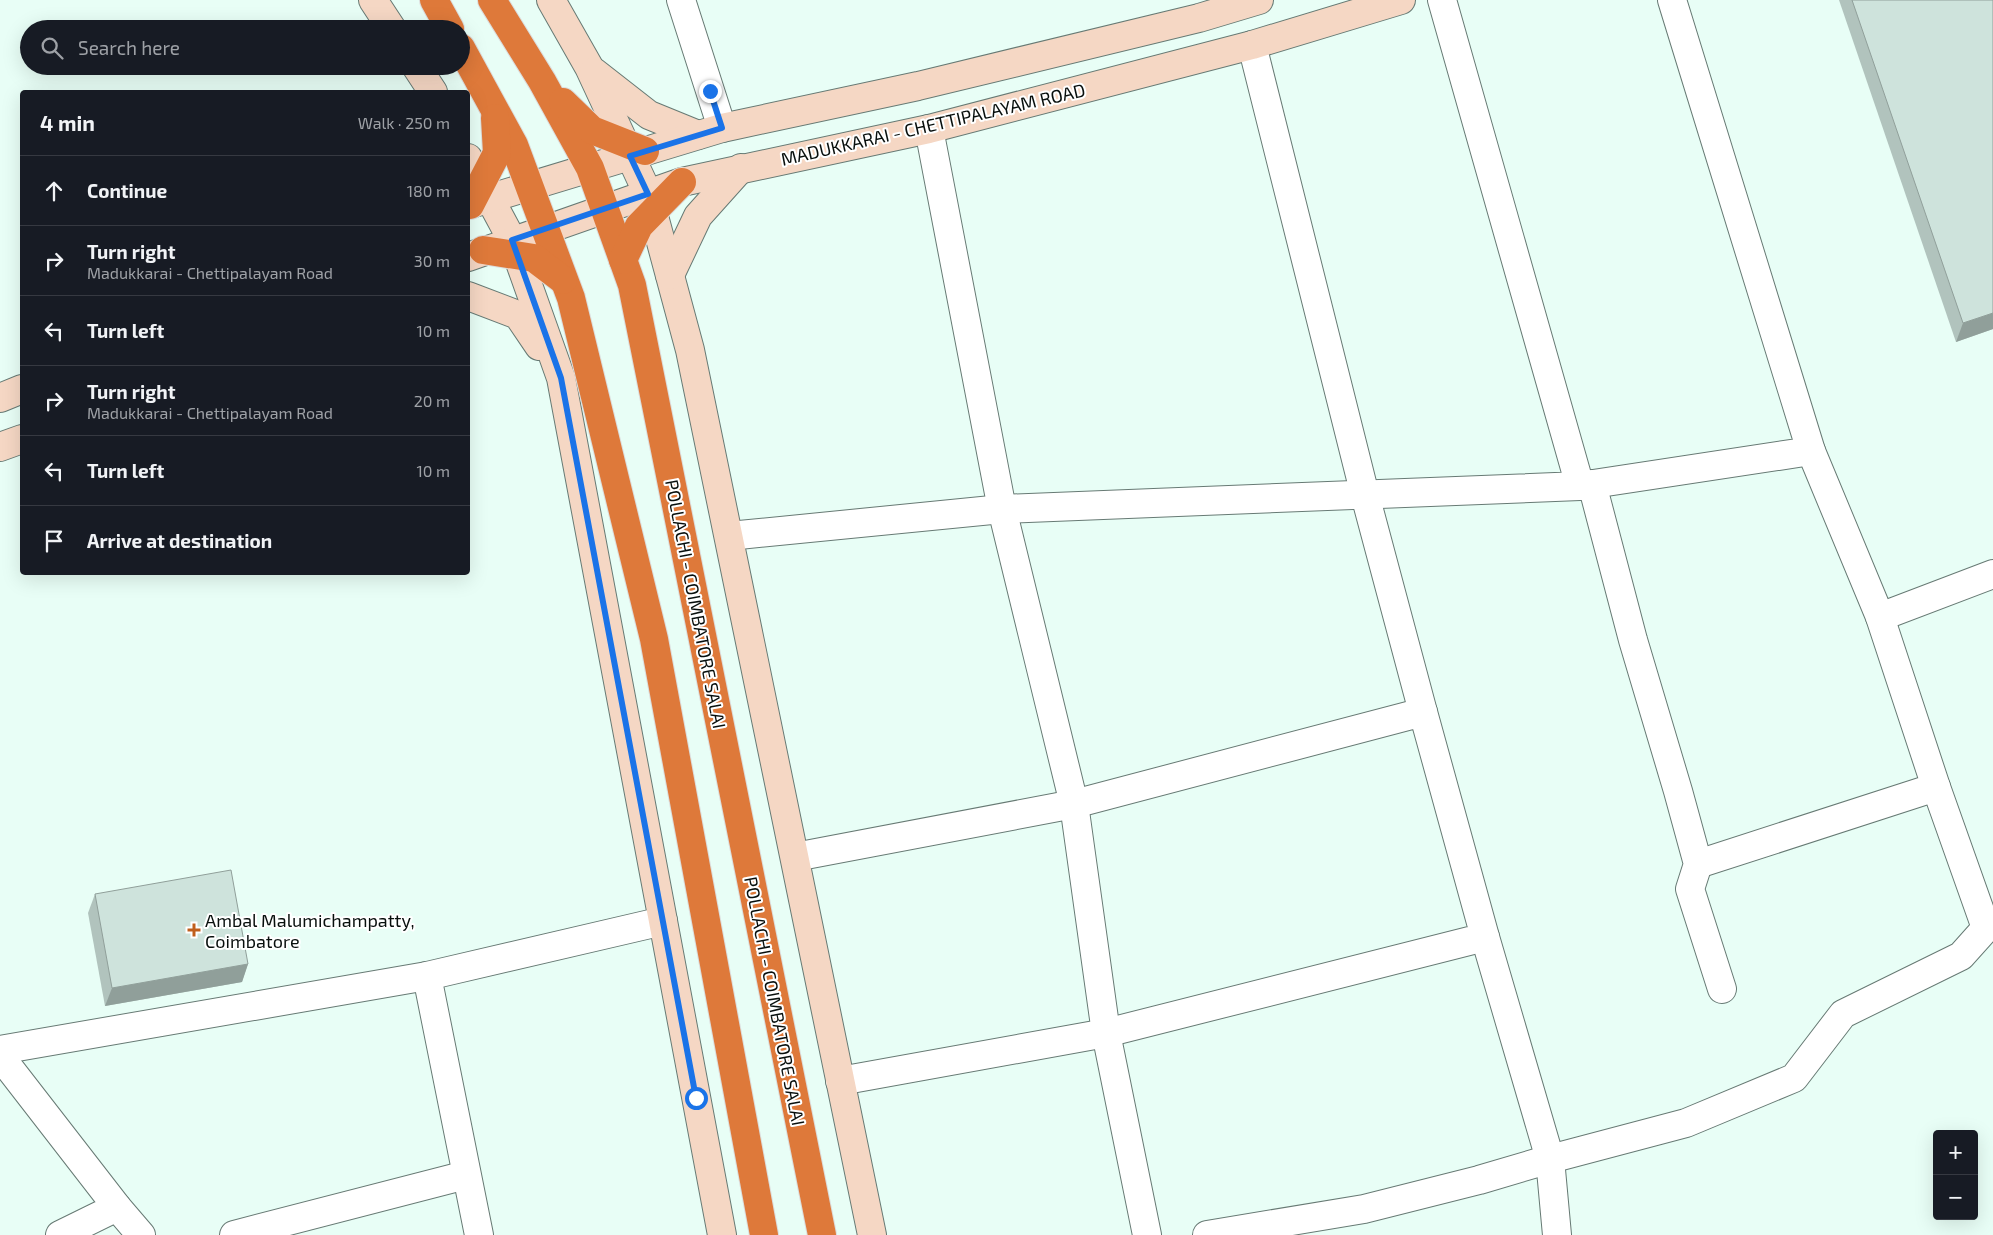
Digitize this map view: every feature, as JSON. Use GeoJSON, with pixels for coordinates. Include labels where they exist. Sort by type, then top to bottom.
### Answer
{"type":"FeatureCollection","features":[{"type":"Feature","properties":{"kind":"highway"},"geometry":{"type":"LineString","coordinates":[[434,0],[445,20]]}},
{"type":"Feature","properties":{"kind":"highway","name":"POLLACHI - COIMBATORE SALAI"},"geometry":{"type":"LineString","coordinates":[[492,0],[542,81],[590,168],[632,285],[822,1235]]}},
{"type":"Feature","properties":{"kind":"highway"},"geometry":{"type":"LineString","coordinates":[[470,64],[514,145],[571,298],[654,639],[764,1235]]}},
{"type":"Feature","properties":{"kind":"highway"},"geometry":{"type":"LineString","coordinates":[[542,81],[592,130],[633,150]]}},
{"type":"Feature","properties":{"kind":"highway"},"geometry":{"type":"LineString","coordinates":[[477,198],[497,153],[495,110]]}},
{"type":"Feature","properties":{"kind":"highway"},"geometry":{"type":"LineString","coordinates":[[623,260],[650,203],[682,182]]}},
{"type":"Feature","properties":{"kind":"highway"},"geometry":{"type":"LineString","coordinates":[[475,253],[515,248],[534,258],[563,280]]}},
{"type":"Feature","properties":{"kind":"street"},"geometry":{"type":"LineString","coordinates":[[373,0],[386,20]]}},
{"type":"Feature","properties":{"kind":"street"},"geometry":{"type":"LineString","coordinates":[[551,0],[633,150],[650,203],[690,350],[872,1235]]}},
{"type":"Feature","properties":{"kind":"street"},"geometry":{"type":"LineString","coordinates":[[681,0],[710,132]]}},
{"type":"Feature","properties":{"kind":"street"},"geometry":{"type":"LineString","coordinates":[[477,198],[590,168],[633,150],[918,86],[1199,18],[1259,0]]}},
{"type":"Feature","properties":{"kind":"street","name":"MADUKKARAI - CHETTIPALAYAM ROAD"},"geometry":{"type":"LineString","coordinates":[[682,182],[929,128],[1252,45],[1401,0]]}},
{"type":"Feature","properties":{"kind":"street"},"geometry":{"type":"LineString","coordinates":[[1442,0],[1678,790],[1698,864],[1690,889],[1722,989]]}},
{"type":"Feature","properties":{"kind":"street"},"geometry":{"type":"LineString","coordinates":[[1207,1235],[1364,1209],[1479,1180],[1686,1123],[1794,1078],[1843,1014],[1961,956],[1990,926],[1936,787],[1880,617],[1810,451],[1672,0]]}},
{"type":"Feature","properties":{"kind":"street"},"geometry":{"type":"LineString","coordinates":[[1252,45],[1365,495],[1423,712],[1550,1159],[1557,1235]]}},
{"type":"Feature","properties":{"kind":"street"},"geometry":{"type":"LineString","coordinates":[[589,68],[649,115],[710,132]]}},
{"type":"Feature","properties":{"kind":"street"},"geometry":{"type":"LineString","coordinates":[[422,75],[432,90]]}},
{"type":"Feature","properties":{"kind":"street"},"geometry":{"type":"LineString","coordinates":[[929,128],[1002,509],[1074,804],[1106,1033],[1148,1235]]}},
{"type":"Feature","properties":{"kind":"street"},"geometry":{"type":"LineString","coordinates":[[470,167],[477,198],[515,248],[561,378],[722,1235]]}},
{"type":"Feature","properties":{"kind":"street"},"geometry":{"type":"LineString","coordinates":[[670,275],[698,216],[741,168]]}},
{"type":"Feature","properties":{"kind":"street"},"geometry":{"type":"LineString","coordinates":[[515,248],[545,229],[605,209],[650,203]]}},
{"type":"Feature","properties":{"kind":"street"},"geometry":{"type":"LineString","coordinates":[[470,297],[518,315],[561,378]]}},
{"type":"Feature","properties":{"kind":"street"},"geometry":{"type":"LineString","coordinates":[[0,398],[20,390]]}},
{"type":"Feature","properties":{"kind":"street"},"geometry":{"type":"LineString","coordinates":[[0,447],[20,440]]}},
{"type":"Feature","properties":{"kind":"street"},"geometry":{"type":"LineString","coordinates":[[729,536],[1002,509],[1586,485],[1810,451]]}},
{"type":"Feature","properties":{"kind":"street"},"geometry":{"type":"LineString","coordinates":[[1880,617],[1993,574]]}},
{"type":"Feature","properties":{"kind":"street"},"geometry":{"type":"LineString","coordinates":[[795,857],[1074,804],[1423,712]]}},
{"type":"Feature","properties":{"kind":"street"},"geometry":{"type":"LineString","coordinates":[[1698,864],[1936,787]]}},
{"type":"Feature","properties":{"kind":"street"},"geometry":{"type":"LineString","coordinates":[[0,1050],[427,976],[663,921]]}},
{"type":"Feature","properties":{"kind":"street"},"geometry":{"type":"LineString","coordinates":[[840,1081],[1106,1033],[1486,937]]}},
{"type":"Feature","properties":{"kind":"street"},"geometry":{"type":"LineString","coordinates":[[427,976],[479,1235]]}},
{"type":"Feature","properties":{"kind":"street"},"geometry":{"type":"LineString","coordinates":[[0,1056],[140,1235]]}},
{"type":"Feature","properties":{"kind":"street"},"geometry":{"type":"LineString","coordinates":[[234,1235],[466,1175]]}},
{"type":"Feature","properties":{"kind":"street"},"geometry":{"type":"LineString","coordinates":[[60,1235],[117,1207]]}},
{"type":"Feature","properties":{"kind":"building"},"geometry":{"type":"Polygon","coordinates":[[[1852,0],[1993,0],[1993,313],[1963,323],[1852,0]]]}},
{"type":"Feature","properties":{"kind":"building"},"geometry":{"type":"Polygon","coordinates":[[[231,870],[248,964],[112,988],[95,894],[231,870]]]}},
{"type":"Feature","properties":{"kind":"place","name":"Ambal Malumichampatty, Coimbatore"},"geometry":{"type":"Point","coordinates":[194,930]}},
{"type":"Feature","properties":{"kind":"route"},"geometry":{"type":"LineString","coordinates":[[696,1098],[561,378],[512,240],[648,194],[630,156],[722,128],[710,91]]}}]}
